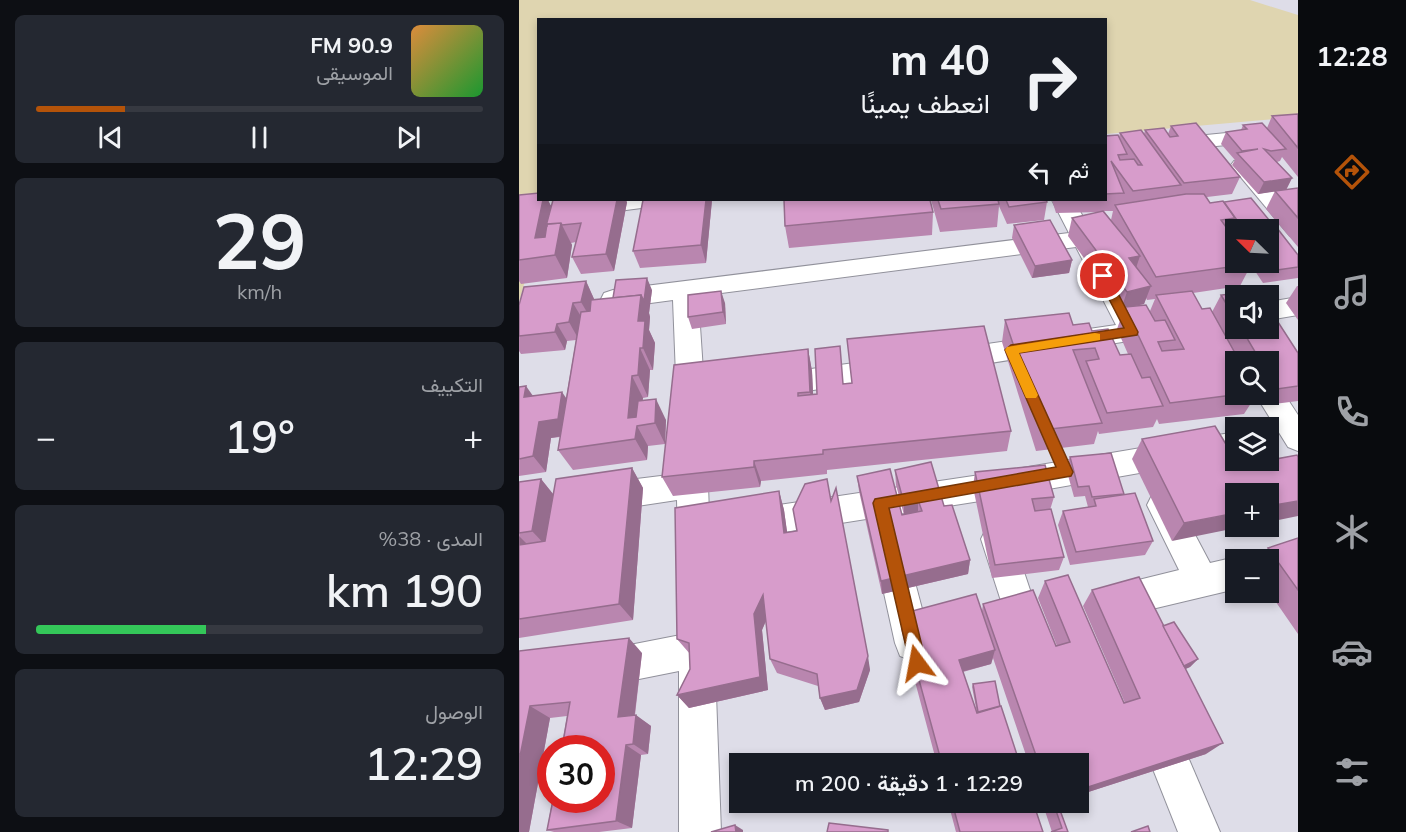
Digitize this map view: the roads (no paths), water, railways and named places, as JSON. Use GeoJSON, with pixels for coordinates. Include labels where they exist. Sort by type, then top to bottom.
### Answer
{"type":"FeatureCollection","features":[{"type":"Feature","properties":{"kind":"street"},"geometry":{"type":"LineString","coordinates":[[1107,151],[1298,132]]}},
{"type":"Feature","properties":{"kind":"street"},"geometry":{"type":"LineString","coordinates":[[1219,139],[1290,212],[1298,231]]}},
{"type":"Feature","properties":{"kind":"street"},"geometry":{"type":"LineString","coordinates":[[519,217],[641,201]]}},
{"type":"Feature","properties":{"kind":"street"},"geometry":{"type":"LineString","coordinates":[[1064,201],[1132,332]]}},
{"type":"Feature","properties":{"kind":"street"},"geometry":{"type":"LineString","coordinates":[[1258,216],[1290,212]]}},
{"type":"Feature","properties":{"kind":"street"},"geometry":{"type":"LineString","coordinates":[[590,302],[1130,233]]}},
{"type":"Feature","properties":{"kind":"street"},"geometry":{"type":"LineString","coordinates":[[685,291],[702,396],[692,485],[695,567]]}},
{"type":"Feature","properties":{"kind":"street"},"geometry":{"type":"LineString","coordinates":[[1279,309],[1298,306]]}},
{"type":"Feature","properties":{"kind":"street"},"geometry":{"type":"LineString","coordinates":[[748,389],[925,363],[1016,360],[1132,332],[1176,325]]}},
{"type":"Feature","properties":{"kind":"street"},"geometry":{"type":"LineString","coordinates":[[1275,405],[1290,435]]}},
{"type":"Feature","properties":{"kind":"street"},"geometry":{"type":"LineString","coordinates":[[694,532],[980,488],[1061,462],[1141,461],[1225,446]]}},
{"type":"Feature","properties":{"kind":"street"},"geometry":{"type":"LineString","coordinates":[[1141,461],[1201,581]]}},
{"type":"Feature","properties":{"kind":"street"},"geometry":{"type":"LineString","coordinates":[[577,501],[692,485]]}},
{"type":"Feature","properties":{"kind":"street"},"geometry":{"type":"LineString","coordinates":[[980,488],[1007,623],[1090,615],[1225,576]]}},
{"type":"Feature","properties":{"kind":"street"},"geometry":{"type":"LineString","coordinates":[[880,503],[926,652]]}},
{"type":"Feature","properties":{"kind":"street"},"geometry":{"type":"LineString","coordinates":[[696,615],[700,832]]}},
{"type":"Feature","properties":{"kind":"street"},"geometry":{"type":"LineString","coordinates":[[574,674],[696,650]]}},
{"type":"Feature","properties":{"kind":"street"},"geometry":{"type":"LineString","coordinates":[[1144,702],[1199,832]]}}]}
